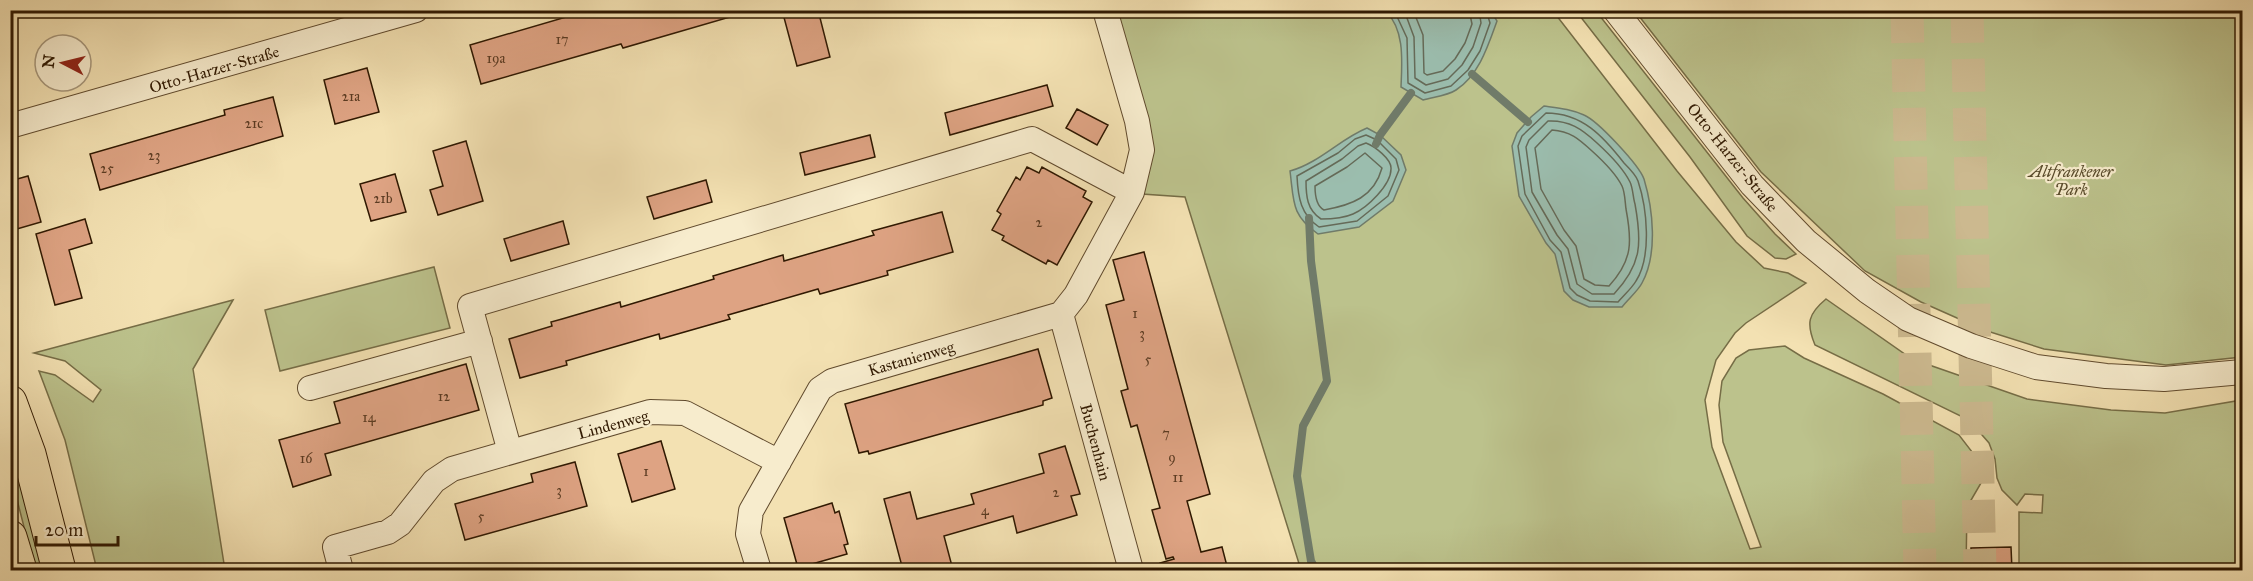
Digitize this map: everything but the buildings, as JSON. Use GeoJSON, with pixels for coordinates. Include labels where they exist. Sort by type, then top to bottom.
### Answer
{"type":"FeatureCollection","features":[{"type":"Feature","properties":{"kind":"highway"},"geometry":{"type":"LineString","coordinates":[[10,402],[29,454],[59,570]]}},
{"type":"Feature","properties":{"kind":"highway"},"geometry":{"type":"LineString","coordinates":[[10,537],[20,570]]}},
{"type":"Feature","properties":{"kind":"street","name":"Otto-Harzer-Straße"},"geometry":{"type":"LineString","coordinates":[[10,126],[416,10]]}},
{"type":"Feature","properties":{"kind":"street"},"geometry":{"type":"LineString","coordinates":[[1061,314],[1076,295],[1132,192],[1142,150],[1137,121],[1105,10]]}},
{"type":"Feature","properties":{"kind":"street","name":"Otto-Harzer-Straße"},"geometry":{"type":"LineString","coordinates":[[1615,10],[1752,185],[1806,241],[1867,291],[1908,319],[1971,346],[2036,367],[2106,376],[2164,379],[2242,372]]}},
{"type":"Feature","properties":{"kind":"street"},"geometry":{"type":"LineString","coordinates":[[510,452],[470,306],[1032,139],[1132,192]]}},
{"type":"Feature","properties":{"kind":"street","name":"Kastanienweg"},"geometry":{"type":"LineString","coordinates":[[759,570],[748,534],[751,512],[820,389],[832,381],[1061,314]]}},
{"type":"Feature","properties":{"kind":"street","name":"Buchenhain"},"geometry":{"type":"LineString","coordinates":[[1061,314],[1131,570]]}},
{"type":"Feature","properties":{"kind":"street"},"geometry":{"type":"LineString","coordinates":[[310,388],[480,341]]}},
{"type":"Feature","properties":{"kind":"street","name":"Lindenweg"},"geometry":{"type":"LineString","coordinates":[[341,570],[335,547],[388,532],[400,524],[434,481],[452,470],[650,412],[685,413],[779,462]]}},
{"type":"Feature","properties":{"kind":"green space"},"geometry":{"type":"Polygon","coordinates":[[[1115,11],[1553,11],[1677,171],[1736,242],[1764,268],[1788,273],[1806,283],[1746,323],[1735,333],[1716,360],[1705,400],[1712,447],[1750,549],[1761,547],[1723,442],[1719,405],[1722,381],[1736,358],[1749,350],[1785,346],[1804,358],[1883,394],[1959,435],[1976,457],[1981,471],[1981,483],[1967,507],[1966,570],[1301,570],[1185,197],[1142,194],[1115,11]]]}},
{"type":"Feature","properties":{"kind":"green space"},"geometry":{"type":"Polygon","coordinates":[[[1576,11],[1596,11],[1743,198],[1796,254],[1786,259],[1775,258],[1747,236],[1690,157],[1576,11]]]}},
{"type":"Feature","properties":{"kind":"green space","name":"Altfrankener Park"},"geometry":{"type":"Polygon","coordinates":[[[1635,11],[2242,11],[2242,357],[2166,365],[2044,349],[1984,330],[1921,302],[1865,271],[1761,172],[1635,11]]]}},
{"type":"Feature","properties":{"kind":"green space"},"geometry":{"type":"Polygon","coordinates":[[[434,267],[450,328],[280,371],[265,310],[434,267]]]}},
{"type":"Feature","properties":{"kind":"green space"},"geometry":{"type":"Polygon","coordinates":[[[1826,299],[1912,359],[2027,399],[2111,410],[2165,413],[2242,400],[2242,570],[2019,570],[2019,512],[2042,513],[2043,495],[2025,494],[2017,505],[2002,490],[1989,443],[1969,420],[1815,345],[1810,331],[1810,319],[1815,309],[1826,299]]]}},
{"type":"Feature","properties":{"kind":"green space"},"geometry":{"type":"Polygon","coordinates":[[[233,300],[193,369],[225,570],[97,570],[65,440],[39,371],[55,375],[93,402],[101,390],[65,361],[34,353],[233,300]]]}},
{"type":"Feature","properties":{"kind":"green space"},"geometry":{"type":"Polygon","coordinates":[[[10,428],[47,570],[35,570],[11,476],[10,428]]]}},
{"type":"Feature","properties":{"kind":"water"},"geometry":{"type":"Polygon","coordinates":[[[1386,11],[1491,11],[1497,21],[1482,59],[1464,84],[1448,94],[1423,100],[1401,87],[1401,47],[1396,28],[1386,11]]]}},
{"type":"Feature","properties":{"kind":"water"},"geometry":{"type":"Polygon","coordinates":[[[1544,106],[1574,111],[1590,119],[1627,154],[1644,179],[1652,217],[1650,259],[1642,283],[1622,307],[1589,307],[1573,300],[1564,291],[1555,254],[1546,243],[1519,196],[1512,146],[1517,133],[1544,106]]]}},
{"type":"Feature","properties":{"kind":"water"},"geometry":{"type":"Polygon","coordinates":[[[1367,128],[1380,135],[1401,155],[1406,170],[1393,201],[1359,227],[1318,234],[1298,214],[1293,200],[1290,171],[1310,162],[1367,128]]]}},
{"type":"Feature","properties":{"kind":"waterway"},"geometry":{"type":"LineString","coordinates":[[1472,74],[1528,122]]}},
{"type":"Feature","properties":{"kind":"waterway"},"geometry":{"type":"LineString","coordinates":[[1376,144],[1411,93]]}},
{"type":"Feature","properties":{"kind":"waterway"},"geometry":{"type":"LineString","coordinates":[[1309,218],[1311,261],[1327,381],[1303,426],[1297,476],[1311,561],[1316,570]]}},
{"type":"Feature","properties":{"kind":"tunnel"},"geometry":{"type":"LineString","coordinates":[[1907,10],[1920,570]]}},
{"type":"Feature","properties":{"kind":"tunnel"},"geometry":{"type":"LineString","coordinates":[[1967,10],[1980,570]]}}]}
